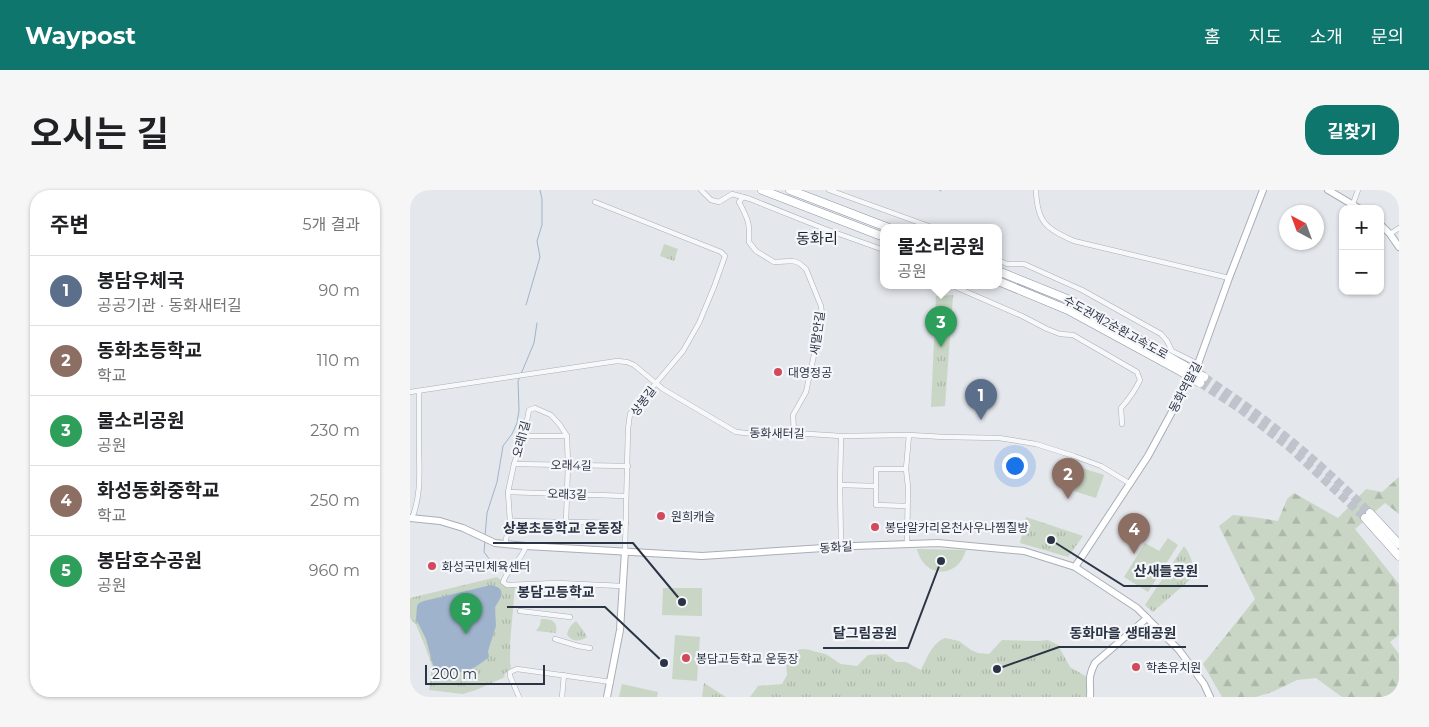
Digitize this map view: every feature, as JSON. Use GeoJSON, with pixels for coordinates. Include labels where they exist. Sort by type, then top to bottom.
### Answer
{"type":"FeatureCollection","features":[{"type":"Feature","properties":{"kind":"highway"},"geometry":{"type":"LineString","coordinates":[[762,190],[880,235]]}},
{"type":"Feature","properties":{"kind":"highway"},"geometry":{"type":"LineString","coordinates":[[790,190],[880,225]]}},
{"type":"Feature","properties":{"kind":"highway","name":"수도권제2순환고속도로"},"geometry":{"type":"LineString","coordinates":[[1002,273],[1072,301],[1202,380]]}},
{"type":"Feature","properties":{"kind":"highway","name":"수도권제2순환고속도로"},"geometry":{"type":"LineString","coordinates":[[1002,283],[1068,310],[1183,369]]}},
{"type":"Feature","properties":{"kind":"highway"},"geometry":{"type":"LineString","coordinates":[[1399,544],[1368,516],[1399,556]]}},
{"type":"Feature","properties":{"kind":"street"},"geometry":{"type":"LineString","coordinates":[[701,190],[712,200],[719,202],[732,194],[750,199],[824,229],[880,249]]}},
{"type":"Feature","properties":{"kind":"street"},"geometry":{"type":"LineString","coordinates":[[829,190],[923,224]]}},
{"type":"Feature","properties":{"kind":"street"},"geometry":{"type":"LineString","coordinates":[[1036,190],[1037,205],[1041,218],[1053,232],[1074,241],[1229,278]]}},
{"type":"Feature","properties":{"kind":"street","name":"동화역말길"},"geometry":{"type":"LineString","coordinates":[[1074,567],[1148,456],[1198,364],[1263,190]]}},
{"type":"Feature","properties":{"kind":"street"},"geometry":{"type":"LineString","coordinates":[[1328,190],[1353,204],[1358,190]]}},
{"type":"Feature","properties":{"kind":"street","name":"새말안길"},"geometry":{"type":"LineString","coordinates":[[743,197],[739,202],[750,226],[749,242],[756,250],[774,262],[792,261],[806,268],[821,306],[822,314],[819,332],[806,392],[793,414],[794,433]]}},
{"type":"Feature","properties":{"kind":"street","name":"상봉길"},"geometry":{"type":"LineString","coordinates":[[595,202],[721,252],[725,256],[699,323],[683,351],[630,414],[620,630],[607,697]]}},
{"type":"Feature","properties":{"kind":"street"},"geometry":{"type":"LineString","coordinates":[[1384,228],[1399,247]]}},
{"type":"Feature","properties":{"kind":"street"},"geometry":{"type":"LineString","coordinates":[[1390,234],[1399,228]]}},
{"type":"Feature","properties":{"kind":"street"},"geometry":{"type":"LineString","coordinates":[[1002,262],[1007,264],[1024,264],[1082,290],[1161,334],[1167,340],[1172,351],[1198,364]]}},
{"type":"Feature","properties":{"kind":"street"},"geometry":{"type":"LineString","coordinates":[[960,289],[1022,316],[1047,330],[1060,334],[1073,334],[1137,372],[1140,380],[1134,393],[1122,408],[1122,424]]}},
{"type":"Feature","properties":{"kind":"street","name":"동화새터길"},"geometry":{"type":"LineString","coordinates":[[410,392],[617,361],[627,362],[634,365],[656,384],[736,432],[841,436],[909,435],[999,438],[1036,444],[1101,466],[1129,483]]}},
{"type":"Feature","properties":{"kind":"street"},"geometry":{"type":"LineString","coordinates":[[411,518],[416,510],[420,476],[419,391]]}},
{"type":"Feature","properties":{"kind":"street","name":"오래1길"},"geometry":{"type":"LineString","coordinates":[[505,544],[510,521],[508,492],[514,464],[524,436],[529,410],[535,408],[551,415],[567,436]]}},
{"type":"Feature","properties":{"kind":"street"},"geometry":{"type":"LineString","coordinates":[[907,544],[908,487],[906,469],[909,435]]}},
{"type":"Feature","properties":{"kind":"street"},"geometry":{"type":"LineString","coordinates":[[524,436],[567,436],[566,522]]}},
{"type":"Feature","properties":{"kind":"street"},"geometry":{"type":"LineString","coordinates":[[841,436],[841,546]]}},
{"type":"Feature","properties":{"kind":"street","name":"오래4길"},"geometry":{"type":"LineString","coordinates":[[514,464],[628,466]]}},
{"type":"Feature","properties":{"kind":"street"},"geometry":{"type":"LineString","coordinates":[[906,469],[876,469],[876,505],[907,506]]}},
{"type":"Feature","properties":{"kind":"street"},"geometry":{"type":"LineString","coordinates":[[840,484],[876,486]]}},
{"type":"Feature","properties":{"kind":"street","name":"오래3길"},"geometry":{"type":"LineString","coordinates":[[508,492],[626,496]]}},
{"type":"Feature","properties":{"kind":"street","name":"동화길"},"geometry":{"type":"LineString","coordinates":[[411,518],[440,521],[463,528],[488,540],[526,546],[719,556],[841,546],[938,543],[1024,551],[1074,567],[1137,608],[1179,650],[1204,684],[1210,697]]}},
{"type":"Feature","properties":{"kind":"street"},"geometry":{"type":"LineString","coordinates":[[510,521],[626,524]]}},
{"type":"Feature","properties":{"kind":"street"},"geometry":{"type":"LineString","coordinates":[[526,546],[523,556],[506,576],[504,582],[507,586],[557,584],[622,586]]}},
{"type":"Feature","properties":{"kind":"street"},"geometry":{"type":"LineString","coordinates":[[520,611],[570,616]]}},
{"type":"Feature","properties":{"kind":"street"},"geometry":{"type":"LineString","coordinates":[[1090,697],[1089,679],[1095,663],[1147,618]]}},
{"type":"Feature","properties":{"kind":"street"},"geometry":{"type":"LineString","coordinates":[[555,639],[590,648]]}},
{"type":"Feature","properties":{"kind":"street"},"geometry":{"type":"LineString","coordinates":[[519,697],[510,676],[510,672],[517,669],[610,682]]}},
{"type":"Feature","properties":{"kind":"street"},"geometry":{"type":"LineString","coordinates":[[562,697],[564,675]]}},
{"type":"Feature","properties":{"kind":"green space"},"geometry":{"type":"Polygon","coordinates":[[[664,244],[678,249],[674,261],[660,256],[664,244]]]}},
{"type":"Feature","properties":{"kind":"green space"},"geometry":{"type":"Polygon","coordinates":[[[953,295],[945,406],[931,407],[936,296],[953,295]]]}},
{"type":"Feature","properties":{"kind":"green space"},"geometry":{"type":"Polygon","coordinates":[[[1066,463],[1104,475],[1096,498],[1058,486],[1066,463]]]}},
{"type":"Feature","properties":{"kind":"green space"},"geometry":{"type":"Polygon","coordinates":[[[1399,477],[1399,514],[1385,503],[1355,529],[1399,584],[1399,635],[1390,642],[1399,654],[1399,697],[1342,697],[1316,678],[1297,680],[1272,692],[1256,697],[1222,697],[1203,664],[1255,599],[1219,526],[1233,515],[1278,521],[1287,499],[1294,493],[1338,518],[1366,489],[1382,492],[1399,477]]]}},
{"type":"Feature","properties":{"kind":"green space"},"geometry":{"type":"Polygon","coordinates":[[[1026,517],[1083,536],[1068,557],[1020,543],[1026,517]]]}},
{"type":"Feature","properties":{"kind":"green space"},"geometry":{"type":"Polygon","coordinates":[[[1168,538],[1178,545],[1148,592],[1124,577],[1145,543],[1159,551],[1168,538]]]}},
{"type":"Feature","properties":{"kind":"green space"},"geometry":{"type":"Polygon","coordinates":[[[1184,546],[1192,561],[1192,578],[1153,612],[1145,605],[1184,546]]]}},
{"type":"Feature","properties":{"kind":"green space"},"geometry":{"type":"Polygon","coordinates":[[[917,549],[966,550],[962,560],[956,566],[941,572],[926,566],[917,549]]]}},
{"type":"Feature","properties":{"kind":"green space"},"geometry":{"type":"Polygon","coordinates":[[[497,577],[507,585],[515,586],[510,644],[511,667],[504,675],[505,677],[463,694],[429,690],[432,666],[416,625],[410,618],[410,598],[497,577]]]}},
{"type":"Feature","properties":{"kind":"green space"},"geometry":{"type":"Polygon","coordinates":[[[663,588],[702,588],[702,616],[662,615],[663,588]]]}},
{"type":"Feature","properties":{"kind":"green space"},"geometry":{"type":"Polygon","coordinates":[[[541,619],[555,623],[556,633],[536,631],[541,619]]]}},
{"type":"Feature","properties":{"kind":"green space"},"geometry":{"type":"Polygon","coordinates":[[[576,621],[587,637],[582,640],[574,640],[567,635],[570,627],[576,621]]]}},
{"type":"Feature","properties":{"kind":"green space","name":"봉담고등학교 운동장"},"geometry":{"type":"Polygon","coordinates":[[[675,635],[700,637],[697,681],[672,679],[675,635]]]}},
{"type":"Feature","properties":{"kind":"green space"},"geometry":{"type":"Polygon","coordinates":[[[945,638],[959,641],[978,653],[989,654],[1002,640],[1048,640],[1058,645],[1070,667],[1087,677],[1087,697],[750,697],[758,686],[782,684],[787,675],[786,662],[798,650],[806,649],[823,653],[841,664],[857,666],[868,655],[886,654],[896,662],[906,662],[921,670],[933,647],[945,638]]]}},
{"type":"Feature","properties":{"kind":"green space"},"geometry":{"type":"Polygon","coordinates":[[[704,683],[726,697],[702,697],[704,683]]]}},
{"type":"Feature","properties":{"kind":"green space"},"geometry":{"type":"Polygon","coordinates":[[[622,684],[658,692],[657,697],[619,697],[622,684]]]}},
{"type":"Feature","properties":{"kind":"water"},"geometry":{"type":"Polygon","coordinates":[[[491,585],[499,588],[502,593],[495,607],[496,626],[488,651],[489,657],[471,669],[459,672],[452,667],[445,672],[439,671],[433,665],[426,639],[416,619],[417,606],[424,601],[491,585]]]}},
{"type":"Feature","properties":{"kind":"waterway"},"geometry":{"type":"LineString","coordinates":[[526,305],[540,257],[537,241],[542,225],[540,190]]}},
{"type":"Feature","properties":{"kind":"waterway"},"geometry":{"type":"LineString","coordinates":[[521,374],[534,343],[537,323]]}},
{"type":"Feature","properties":{"kind":"waterway"},"geometry":{"type":"LineString","coordinates":[[485,536],[487,513],[497,482],[503,446],[517,423],[519,410],[518,381],[520,377]]}},
{"type":"Feature","properties":{"kind":"waterway"},"geometry":{"type":"LineString","coordinates":[[485,540],[484,552],[496,568]]}},
{"type":"Feature","properties":{"kind":"tunnel"},"geometry":{"type":"LineString","coordinates":[[1204,377],[1249,408],[1291,441],[1331,475],[1370,513]]}},
{"type":"Feature","properties":{"kind":"tunnel"},"geometry":{"type":"LineString","coordinates":[[1200,383],[1240,409],[1289,447],[1365,518]]}},
{"type":"Feature","properties":{"kind":"place","name":"물소리공원"},"geometry":{"type":"Point","coordinates":[941,347]}},
{"type":"Feature","properties":{"kind":"place","name":"대영정공"},"geometry":{"type":"Point","coordinates":[778,372]}},
{"type":"Feature","properties":{"kind":"place","name":"봉담우체국"},"geometry":{"type":"Point","coordinates":[981,420]}},
{"type":"Feature","properties":{"kind":"place","name":"동화초등학교"},"geometry":{"type":"Point","coordinates":[1068,499]}},
{"type":"Feature","properties":{"kind":"place","name":"원희캐슬"},"geometry":{"type":"Point","coordinates":[661,516]}},
{"type":"Feature","properties":{"kind":"place","name":"봉담알카리온천사우나찜질방"},"geometry":{"type":"Point","coordinates":[875,527]}},
{"type":"Feature","properties":{"kind":"place","name":"산새들공원"},"geometry":{"type":"Point","coordinates":[1051,540]}},
{"type":"Feature","properties":{"kind":"place","name":"화성동화중학교"},"geometry":{"type":"Point","coordinates":[1134,554]}},
{"type":"Feature","properties":{"kind":"place","name":"달그림공원"},"geometry":{"type":"Point","coordinates":[941,561]}},
{"type":"Feature","properties":{"kind":"place","name":"화성국민체육센터"},"geometry":{"type":"Point","coordinates":[432,566]}},
{"type":"Feature","properties":{"kind":"place","name":"상봉초등학교 운동장"},"geometry":{"type":"Point","coordinates":[682,602]}},
{"type":"Feature","properties":{"kind":"place","name":"봉담호수공원"},"geometry":{"type":"Point","coordinates":[466,634]}},
{"type":"Feature","properties":{"kind":"place","name":"봉담고등학교 운동장"},"geometry":{"type":"Point","coordinates":[686,658]}},
{"type":"Feature","properties":{"kind":"place","name":"봉담고등학교"},"geometry":{"type":"Point","coordinates":[664,663]}},
{"type":"Feature","properties":{"kind":"place","name":"학촌유치원"},"geometry":{"type":"Point","coordinates":[1136,667]}},
{"type":"Feature","properties":{"kind":"place","name":"동화마을 생태공원"},"geometry":{"type":"Point","coordinates":[997,669]}},
{"type":"Feature","properties":{"kind":"district","name":"동화리"},"geometry":{"type":"Point","coordinates":[817,238]}}]}
